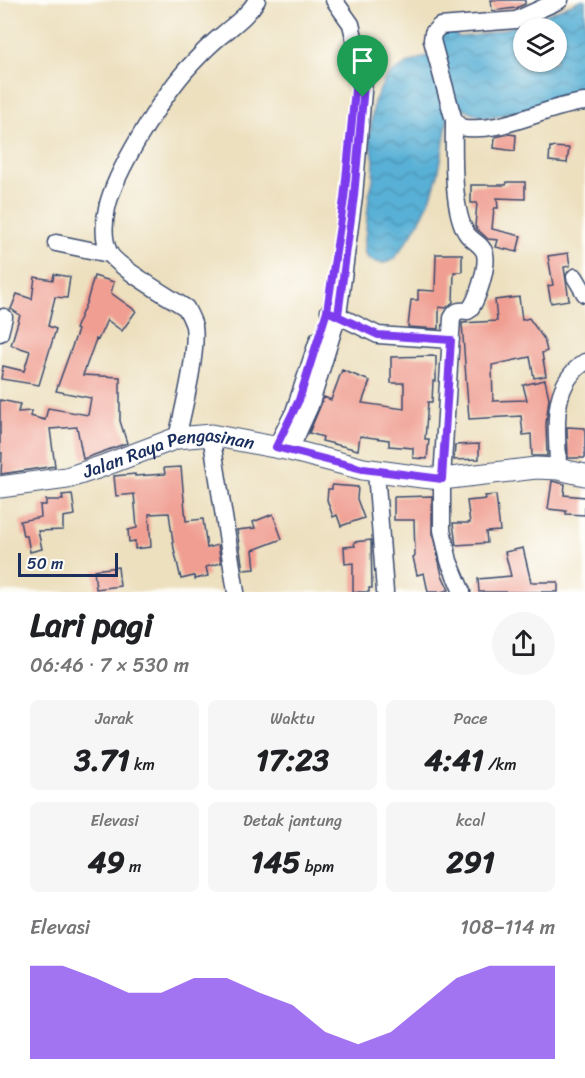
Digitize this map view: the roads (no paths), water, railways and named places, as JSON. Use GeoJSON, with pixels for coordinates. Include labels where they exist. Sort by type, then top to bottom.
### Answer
{"type":"FeatureCollection","features":[{"type":"Feature","properties":{"kind":"main road","name":"Jalan Raya Pengasinan"},"geometry":{"type":"LineString","coordinates":[[0,487],[67,478],[100,468],[177,438],[211,435],[376,471],[442,479],[496,472],[558,469],[585,475]]}},
{"type":"Feature","properties":{"kind":"street"},"geometry":{"type":"LineString","coordinates":[[109,254],[104,223],[107,205],[115,184],[135,147],[160,105],[186,70],[240,21],[257,0]]}},
{"type":"Feature","properties":{"kind":"street"},"geometry":{"type":"LineString","coordinates":[[325,0],[345,31],[360,80]]}},
{"type":"Feature","properties":{"kind":"street"},"geometry":{"type":"LineString","coordinates":[[283,449],[310,406],[333,313],[354,196],[360,80],[351,24],[334,0]]}},
{"type":"Feature","properties":{"kind":"street"},"geometry":{"type":"LineString","coordinates":[[462,592],[448,561],[442,530],[442,479],[452,318],[454,312],[468,311],[474,306],[485,261],[483,251],[467,234],[458,211],[453,167],[452,115],[432,40],[433,33],[440,26],[516,20],[560,0]]}},
{"type":"Feature","properties":{"kind":"street"},"geometry":{"type":"LineString","coordinates":[[452,115],[462,127],[491,128],[558,106],[585,102]]}},
{"type":"Feature","properties":{"kind":"street"},"geometry":{"type":"LineString","coordinates":[[56,243],[109,254],[186,308],[192,318],[194,340],[177,438]]}},
{"type":"Feature","properties":{"kind":"street"},"geometry":{"type":"LineString","coordinates":[[575,277],[585,294]]}},
{"type":"Feature","properties":{"kind":"street"},"geometry":{"type":"LineString","coordinates":[[333,313],[378,335],[451,340]]}},
{"type":"Feature","properties":{"kind":"street"},"geometry":{"type":"LineString","coordinates":[[558,469],[557,409],[562,387],[573,371],[585,362]]}},
{"type":"Feature","properties":{"kind":"street"},"geometry":{"type":"LineString","coordinates":[[211,435],[236,592]]}},
{"type":"Feature","properties":{"kind":"street"},"geometry":{"type":"LineString","coordinates":[[376,471],[385,592]]}},
{"type":"Feature","properties":{"kind":"water"},"geometry":{"type":"Polygon","coordinates":[[[585,0],[585,96],[495,117],[482,117],[461,107],[450,109],[437,176],[422,217],[393,260],[381,263],[369,259],[364,250],[374,159],[369,140],[374,102],[385,79],[407,64],[442,50],[440,32],[447,28],[459,37],[490,33],[513,27],[513,72],[567,72],[567,18],[537,18],[585,0]]]}}]}
